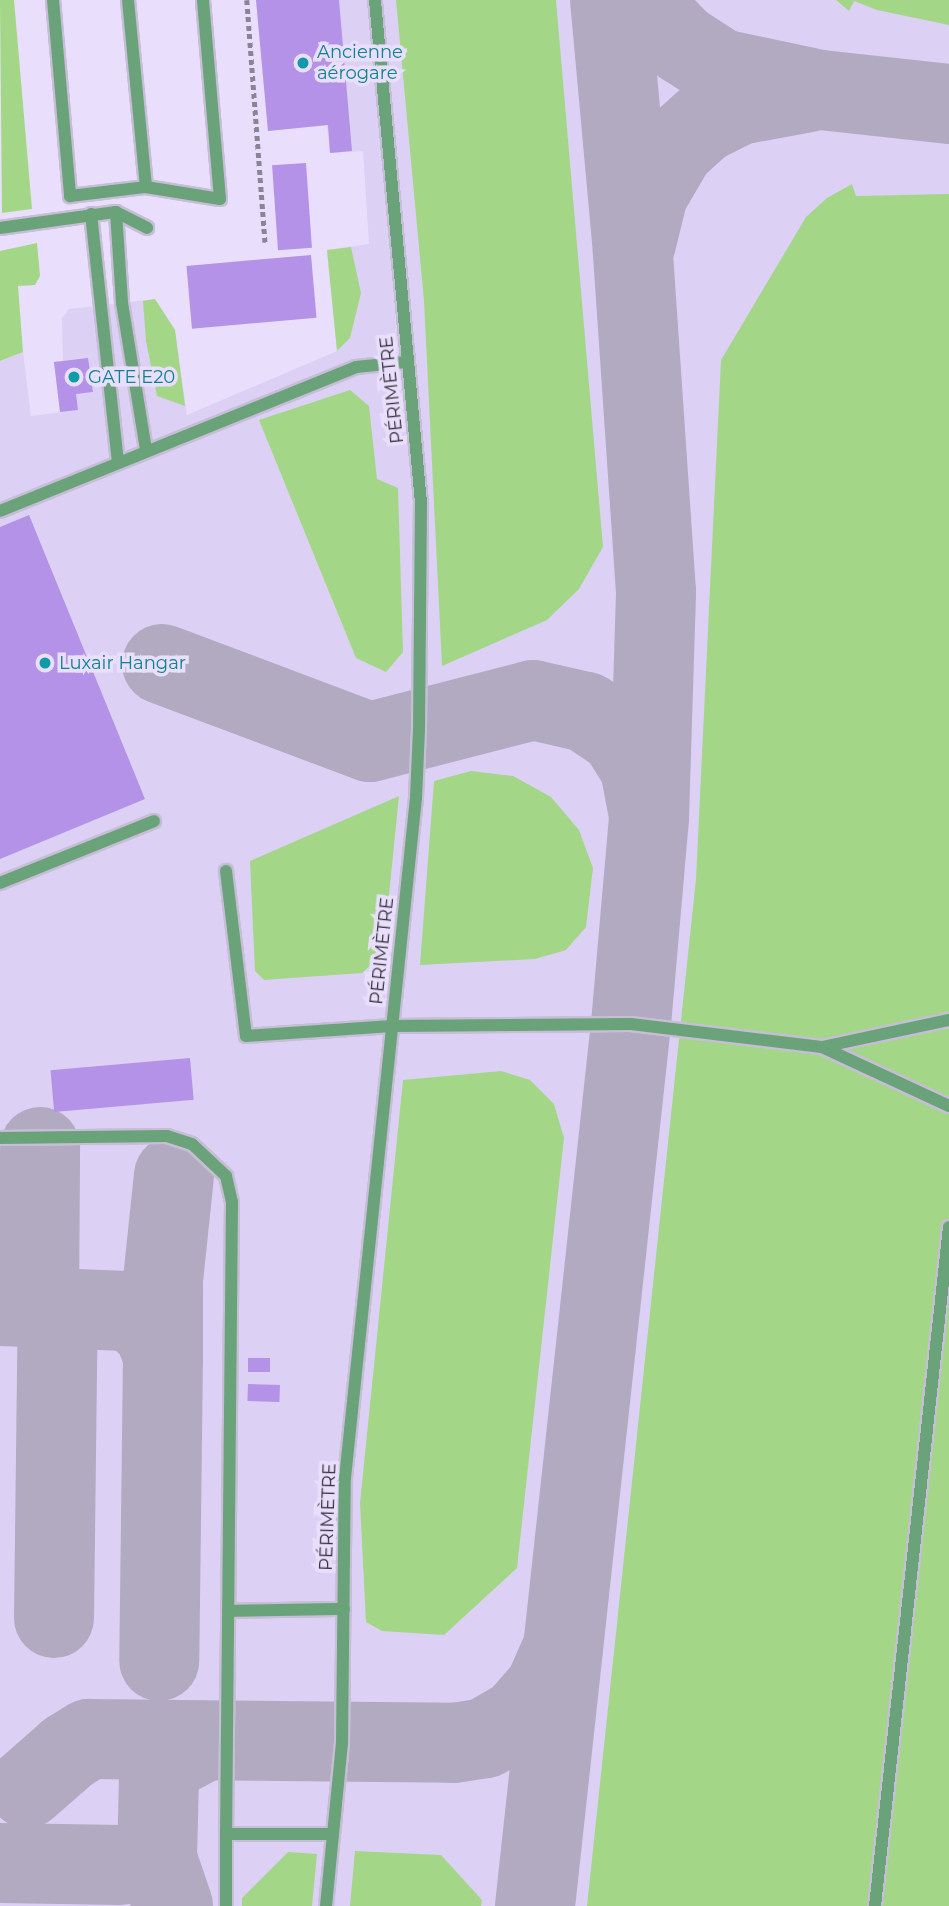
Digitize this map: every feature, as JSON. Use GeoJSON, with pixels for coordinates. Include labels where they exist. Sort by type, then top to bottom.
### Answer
{"type":"FeatureCollection","features":[{"type":"Feature","properties":{"kind":"lane"},"geometry":{"type":"LineString","coordinates":[[53,0],[70,196],[146,187],[220,199],[203,0]]}},
{"type":"Feature","properties":{"kind":"lane"},"geometry":{"type":"LineString","coordinates":[[128,0],[146,187]]}},
{"type":"Feature","properties":{"kind":"lane","name":"PÉRIMÈTRE"},"geometry":{"type":"LineString","coordinates":[[326,1906],[342,1743],[345,1478],[416,798],[419,730],[421,503],[375,0]]}},
{"type":"Feature","properties":{"kind":"lane"},"geometry":{"type":"LineString","coordinates":[[116,212],[122,303],[146,449]]}},
{"type":"Feature","properties":{"kind":"lane"},"geometry":{"type":"LineString","coordinates":[[0,228],[116,212],[147,228]]}},
{"type":"Feature","properties":{"kind":"lane"},"geometry":{"type":"LineString","coordinates":[[91,214],[118,461]]}},
{"type":"Feature","properties":{"kind":"lane"},"geometry":{"type":"LineString","coordinates":[[0,511],[146,449],[356,367],[406,362]]}},
{"type":"Feature","properties":{"kind":"lane"},"geometry":{"type":"LineString","coordinates":[[0,883],[154,821]]}},
{"type":"Feature","properties":{"kind":"lane"},"geometry":{"type":"LineString","coordinates":[[226,871],[246,1036],[392,1026],[631,1024],[822,1047],[949,1105]]}},
{"type":"Feature","properties":{"kind":"lane"},"geometry":{"type":"LineString","coordinates":[[822,1047],[949,1020]]}},
{"type":"Feature","properties":{"kind":"lane"},"geometry":{"type":"LineString","coordinates":[[0,1138],[167,1136],[191,1144],[226,1177],[232,1202],[226,1906]]}},
{"type":"Feature","properties":{"kind":"lane"},"geometry":{"type":"LineString","coordinates":[[875,1906],[949,1227]]}},
{"type":"Feature","properties":{"kind":"lane"},"geometry":{"type":"LineString","coordinates":[[228,1611],[344,1609]]}},
{"type":"Feature","properties":{"kind":"lane"},"geometry":{"type":"LineString","coordinates":[[226,1835],[333,1834]]}},
{"type":"Feature","properties":{"kind":"path"},"geometry":{"type":"LineString","coordinates":[[247,0],[265,242]]}},
{"type":"Feature","properties":{"kind":"shaded area"},"geometry":{"type":"Polygon","coordinates":[[[256,0],[949,0],[949,1906],[0,1906],[0,361],[23,352],[31,416],[60,412],[54,362],[63,361],[62,318],[69,309],[155,299],[175,330],[187,415],[337,351],[327,250],[369,244],[363,151],[330,153],[327,125],[268,131],[256,0]]]}},
{"type":"Feature","properties":{"kind":"green space"},"geometry":{"type":"Polygon","coordinates":[[[0,0],[14,0],[32,209],[2,213],[0,0]]]}},
{"type":"Feature","properties":{"kind":"green space"},"geometry":{"type":"Polygon","coordinates":[[[396,0],[556,0],[603,547],[579,589],[547,620],[442,666],[424,301],[396,0]]]}},
{"type":"Feature","properties":{"kind":"green space"},"geometry":{"type":"Polygon","coordinates":[[[836,0],[949,0],[949,25],[877,10],[854,1],[849,11],[836,0]]]}},
{"type":"Feature","properties":{"kind":"green space"},"geometry":{"type":"Polygon","coordinates":[[[852,184],[856,196],[949,194],[949,1906],[587,1906],[696,879],[721,360],[806,217],[827,198],[852,184]]]}},
{"type":"Feature","properties":{"kind":"green space"},"geometry":{"type":"Polygon","coordinates":[[[37,243],[40,276],[35,285],[18,286],[23,352],[0,361],[0,251],[37,243]]]}},
{"type":"Feature","properties":{"kind":"green space"},"geometry":{"type":"Polygon","coordinates":[[[351,247],[361,293],[350,338],[337,351],[327,250],[351,247]]]}},
{"type":"Feature","properties":{"kind":"green space"},"geometry":{"type":"Polygon","coordinates":[[[155,299],[175,330],[185,406],[157,396],[146,341],[143,301],[155,299]]]}},
{"type":"Feature","properties":{"kind":"green space"},"geometry":{"type":"Polygon","coordinates":[[[350,390],[369,406],[377,479],[398,488],[403,652],[386,672],[356,658],[259,420],[350,390]]]}},
{"type":"Feature","properties":{"kind":"green space"},"geometry":{"type":"Polygon","coordinates":[[[471,771],[513,776],[551,797],[579,830],[593,868],[586,927],[566,950],[535,959],[420,965],[434,781],[471,771]]]}},
{"type":"Feature","properties":{"kind":"green space"},"geometry":{"type":"Polygon","coordinates":[[[399,796],[383,954],[362,973],[264,980],[255,971],[250,861],[399,796]]]}},
{"type":"Feature","properties":{"kind":"green space"},"geometry":{"type":"Polygon","coordinates":[[[501,1071],[530,1080],[554,1104],[564,1138],[517,1568],[444,1635],[382,1631],[366,1622],[360,1503],[403,1080],[501,1071]]]}},
{"type":"Feature","properties":{"kind":"green space"},"geometry":{"type":"Polygon","coordinates":[[[355,1851],[441,1855],[482,1900],[481,1906],[350,1906],[355,1851]]]}},
{"type":"Feature","properties":{"kind":"green space"},"geometry":{"type":"Polygon","coordinates":[[[288,1852],[317,1854],[312,1906],[242,1906],[242,1898],[288,1852]]]}},
{"type":"Feature","properties":{"kind":"building","name":"Ancienne aérogare"},"geometry":{"type":"Polygon","coordinates":[[[256,0],[339,0],[352,151],[330,153],[328,125],[268,131],[256,0]]]}},
{"type":"Feature","properties":{"kind":"building"},"geometry":{"type":"Polygon","coordinates":[[[306,163],[312,248],[278,250],[272,165],[306,163]]]}},
{"type":"Feature","properties":{"kind":"building"},"geometry":{"type":"Polygon","coordinates":[[[311,255],[316,318],[192,329],[186,266],[311,255]]]}},
{"type":"Feature","properties":{"kind":"building","name":"GATE E20"},"geometry":{"type":"Polygon","coordinates":[[[88,358],[93,392],[76,394],[78,410],[60,412],[54,362],[88,358]]]}},
{"type":"Feature","properties":{"kind":"building","name":"Luxair Hangar"},"geometry":{"type":"Polygon","coordinates":[[[29,515],[145,799],[0,859],[0,527],[29,515]]]}},
{"type":"Feature","properties":{"kind":"building"},"geometry":{"type":"Polygon","coordinates":[[[190,1058],[194,1100],[54,1112],[51,1070],[190,1058]]]}},
{"type":"Feature","properties":{"kind":"building"},"geometry":{"type":"Polygon","coordinates":[[[248,1358],[270,1358],[270,1372],[248,1372],[248,1358]]]}},
{"type":"Feature","properties":{"kind":"building"},"geometry":{"type":"Polygon","coordinates":[[[248,1384],[280,1385],[279,1402],[247,1401],[248,1384]]]}},
{"type":"Feature","properties":{"kind":"taxiway"},"geometry":{"type":"LineString","coordinates":[[535,1906],[631,1024],[649,817],[656,592],[633,252],[610,0]]}},
{"type":"Feature","properties":{"kind":"taxiway"},"geometry":{"type":"LineString","coordinates":[[639,0],[682,44],[721,69],[821,90],[949,104]]}},
{"type":"Feature","properties":{"kind":"taxiway"},"geometry":{"type":"LineString","coordinates":[[636,243],[648,194],[675,148],[703,123],[739,105],[810,92]]}},
{"type":"Feature","properties":{"kind":"taxiway"},"geometry":{"type":"LineString","coordinates":[[162,664],[370,742],[533,700],[586,712],[619,734],[640,768],[648,810]]}},
{"type":"Feature","properties":{"kind":"taxiway"},"geometry":{"type":"LineString","coordinates":[[39,1306],[40,1147]]}},
{"type":"Feature","properties":{"kind":"taxiway"},"geometry":{"type":"LineString","coordinates":[[163,1355],[163,1280],[174,1176]]}},
{"type":"Feature","properties":{"kind":"taxiway"},"geometry":{"type":"LineString","coordinates":[[0,1306],[126,1311],[141,1319],[154,1332],[163,1355],[159,1661]]}},
{"type":"Feature","properties":{"kind":"taxiway"},"geometry":{"type":"LineString","coordinates":[[54,1618],[58,1307]]}},
{"type":"Feature","properties":{"kind":"taxiway"},"geometry":{"type":"LineString","coordinates":[[27,1788],[68,1752],[89,1739],[454,1743],[485,1738],[519,1718],[545,1688],[563,1647]]}},
{"type":"Feature","properties":{"kind":"taxiway"},"geometry":{"type":"LineString","coordinates":[[173,1906],[157,1859],[159,1775],[169,1760],[204,1741]]}},
{"type":"Feature","properties":{"kind":"taxiway"},"geometry":{"type":"LineString","coordinates":[[0,1863],[121,1865]]}},
{"type":"Feature","properties":{"kind":"place","name":"Ancienne aérogare"},"geometry":{"type":"Point","coordinates":[303,63]}},
{"type":"Feature","properties":{"kind":"place","name":"GATE E20"},"geometry":{"type":"Point","coordinates":[74,377]}},
{"type":"Feature","properties":{"kind":"place","name":"Luxair Hangar"},"geometry":{"type":"Point","coordinates":[45,663]}}]}
